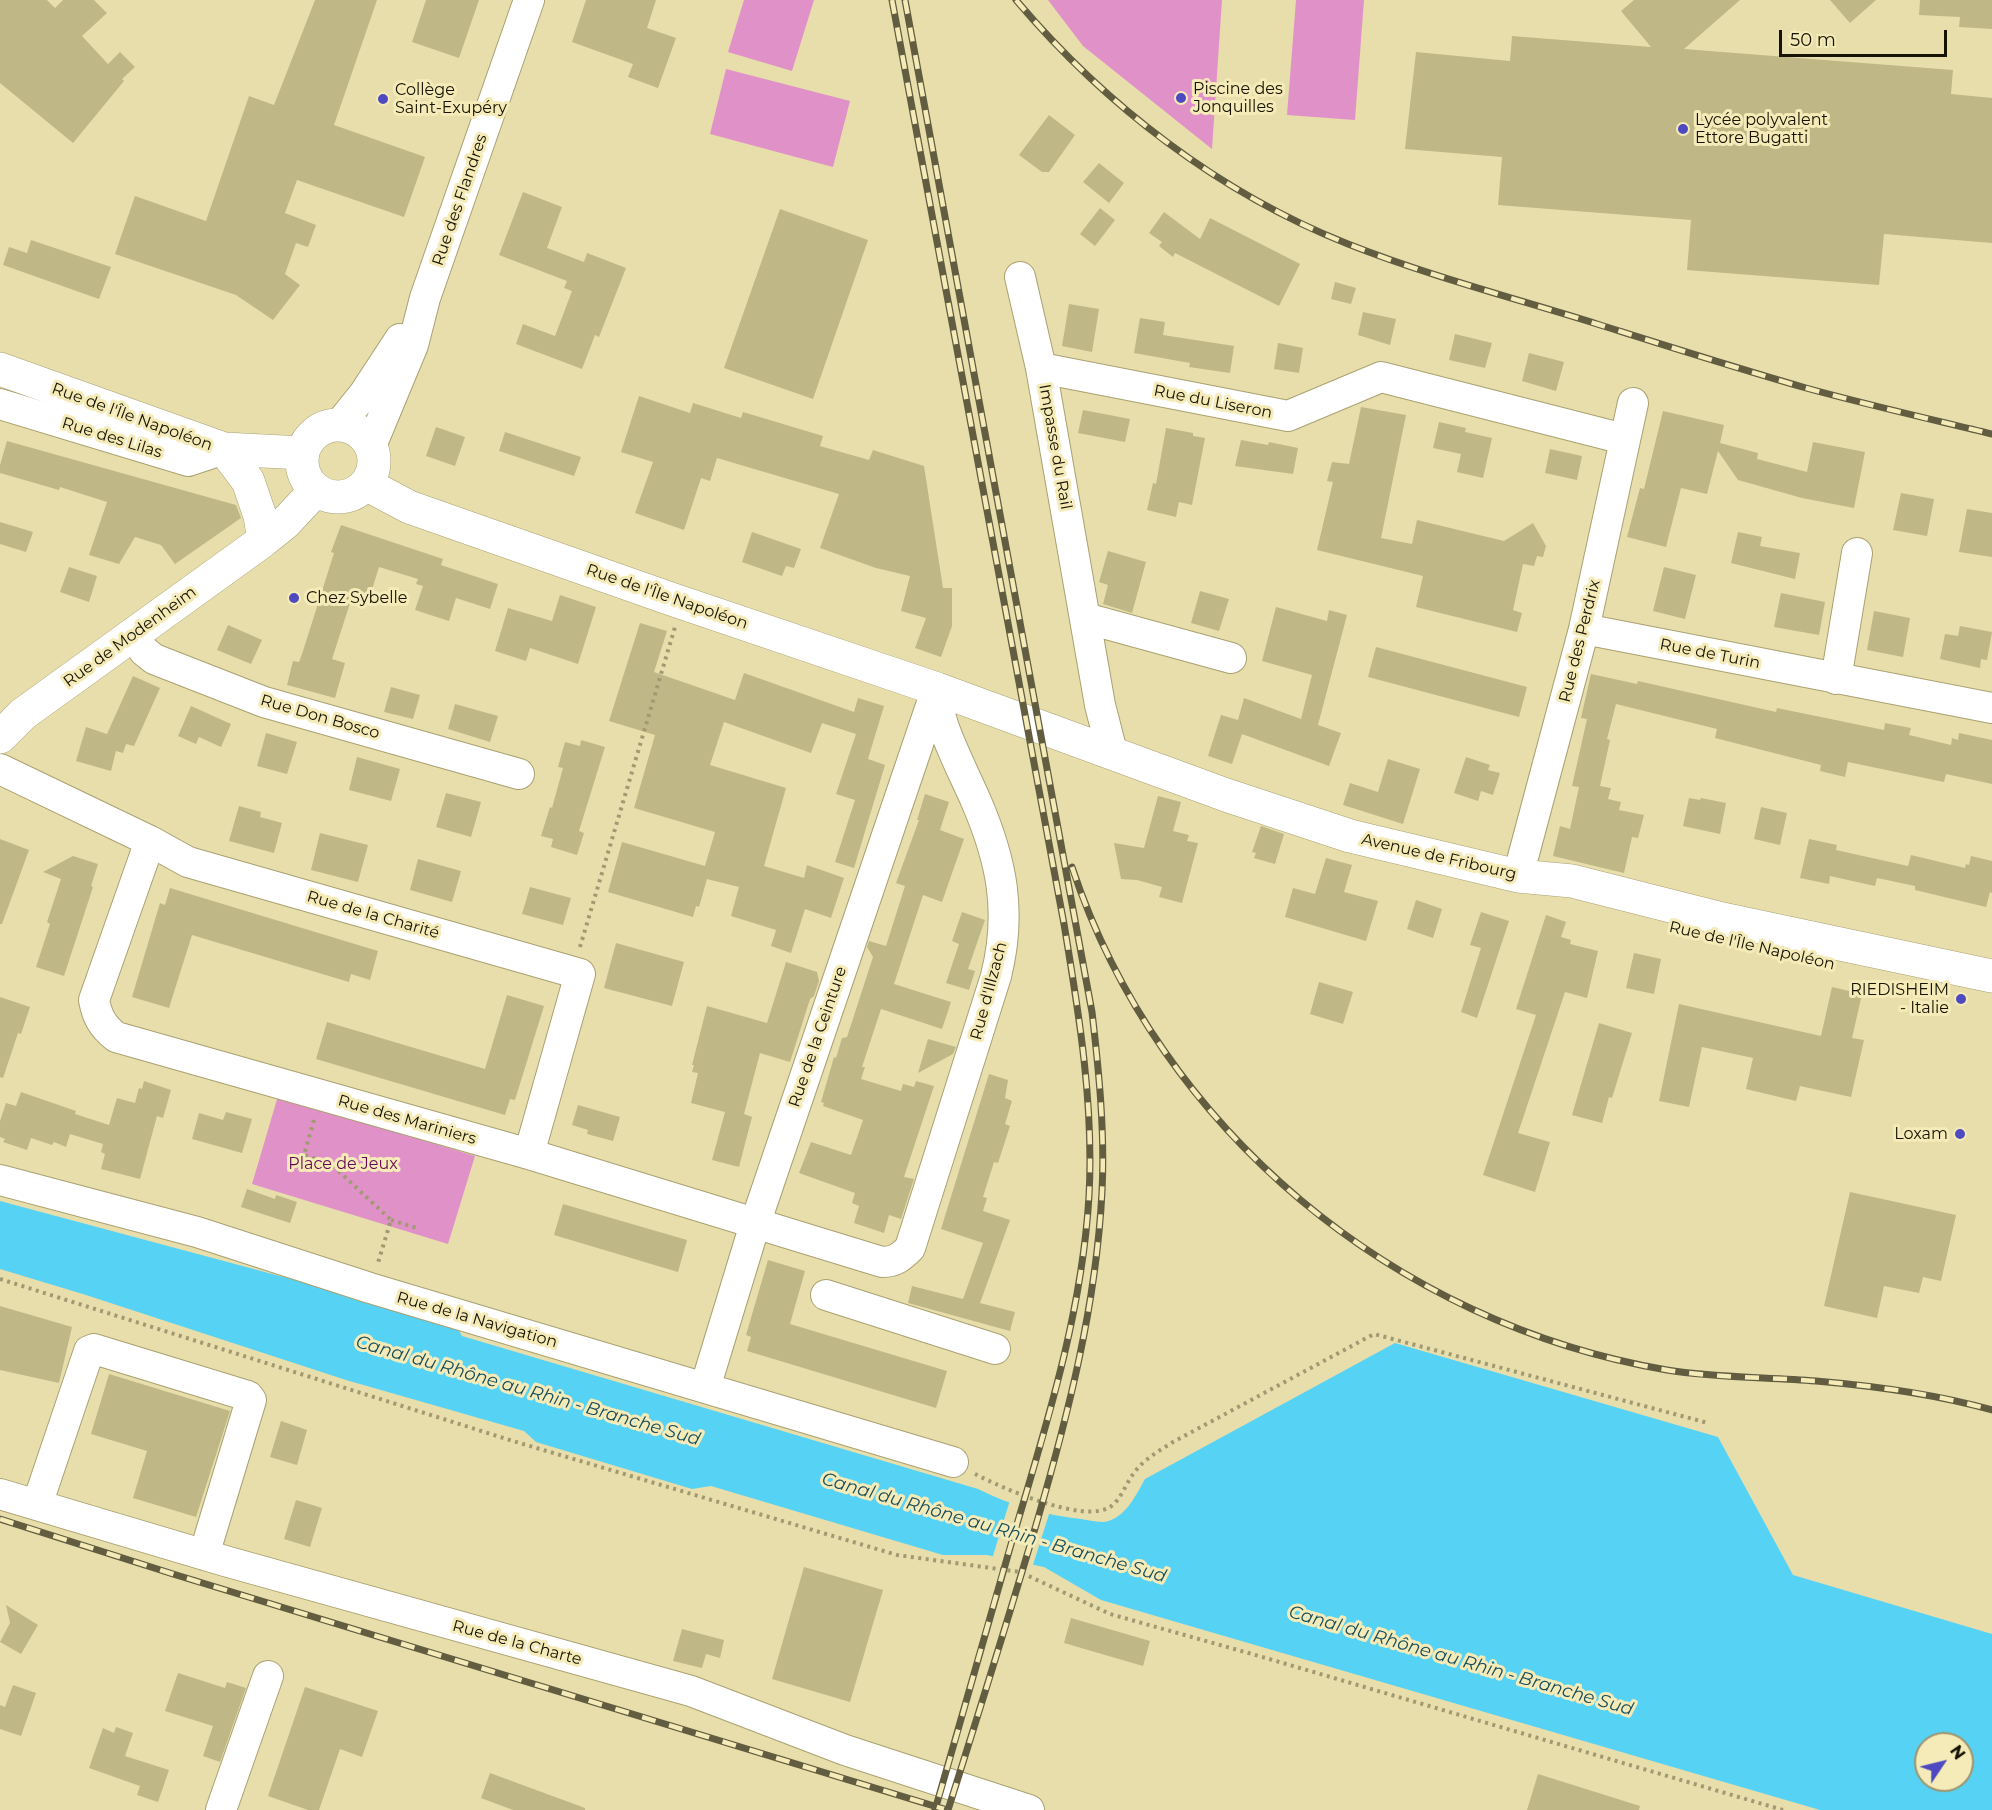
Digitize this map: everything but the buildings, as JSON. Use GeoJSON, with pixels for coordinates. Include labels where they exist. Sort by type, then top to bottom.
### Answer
{"type":"FeatureCollection","features":[{"type":"Feature","properties":{"kind":"main road","name":"Rue de l'Île Napoléon"},"geometry":{"type":"LineString","coordinates":[[0,369],[224,449],[303,453]]}},
{"type":"Feature","properties":{"kind":"main road"},"geometry":{"type":"LineString","coordinates":[[339,425],[358,430],[371,446],[374,466],[366,484],[358,492],[348,496],[326,495],[316,490],[304,473],[303,453],[314,435],[324,427],[339,425]]}},
{"type":"Feature","properties":{"kind":"main road"},"geometry":{"type":"LineString","coordinates":[[224,449],[248,481],[260,516],[264,540]]}},
{"type":"Feature","properties":{"kind":"main road","name":"Rue de l'Île Napoléon"},"geometry":{"type":"LineString","coordinates":[[366,484],[409,507],[971,701]]}},
{"type":"Feature","properties":{"kind":"main road","name":"Rue de Modenheim"},"geometry":{"type":"LineString","coordinates":[[0,737],[23,714],[264,540],[285,523],[316,490]]}},
{"type":"Feature","properties":{"kind":"main road","name":"Avenue de Fribourg"},"geometry":{"type":"LineString","coordinates":[[971,701],[1226,795],[1350,836],[1518,876],[1572,881],[1722,919],[1992,976]]}},
{"type":"Feature","properties":{"kind":"main road","name":"Rue de l'Île Napoléon"},"geometry":{"type":"LineString","coordinates":[[1518,876],[1569,903],[1693,933],[1992,999]]}},
{"type":"Feature","properties":{"kind":"street","name":"Rue des Flandres"},"geometry":{"type":"LineString","coordinates":[[371,446],[413,345],[425,298],[529,0]]}},
{"type":"Feature","properties":{"kind":"street","name":"Impasse du Rail"},"geometry":{"type":"LineString","coordinates":[[1020,277],[1041,368],[1100,705],[1112,752]]}},
{"type":"Feature","properties":{"kind":"street","name":"Rue des Flandres"},"geometry":{"type":"LineString","coordinates":[[339,425],[382,369],[425,298]]}},
{"type":"Feature","properties":{"kind":"street","name":"Rue du Liseron"},"geometry":{"type":"LineString","coordinates":[[1041,368],[1288,416],[1381,377],[1624,439]]}},
{"type":"Feature","properties":{"kind":"street","name":"Rue des Perdrix"},"geometry":{"type":"LineString","coordinates":[[1518,876],[1584,629],[1633,403]]}},
{"type":"Feature","properties":{"kind":"street","name":"Rue des Lilas"},"geometry":{"type":"LineString","coordinates":[[0,404],[188,461],[224,449]]}},
{"type":"Feature","properties":{"kind":"street"},"geometry":{"type":"LineString","coordinates":[[1836,680],[1857,553]]}},
{"type":"Feature","properties":{"kind":"street"},"geometry":{"type":"LineString","coordinates":[[1085,618],[1231,658]]}},
{"type":"Feature","properties":{"kind":"street","name":"Rue de Turin"},"geometry":{"type":"LineString","coordinates":[[1584,629],[1836,680],[1992,708]]}},
{"type":"Feature","properties":{"kind":"street","name":"Rue Don Bosco"},"geometry":{"type":"LineString","coordinates":[[133,635],[144,651],[154,659],[264,702],[519,774]]}},
{"type":"Feature","properties":{"kind":"street","name":"Rue de la Ceinture"},"geometry":{"type":"LineString","coordinates":[[705,1388],[755,1224],[937,689]]}},
{"type":"Feature","properties":{"kind":"street","name":"Rue d'Illzach"},"geometry":{"type":"LineString","coordinates":[[866,1309],[892,1260],[910,1248],[996,976],[1005,933],[1003,890],[998,866],[985,823],[942,724],[937,689]]}},
{"type":"Feature","properties":{"kind":"street","name":"Rue de la Charité"},"geometry":{"type":"LineString","coordinates":[[0,770],[150,841],[188,862],[573,972]]}},
{"type":"Feature","properties":{"kind":"street","name":"Rue des Mariniers"},"geometry":{"type":"LineString","coordinates":[[150,841],[94,1000],[97,1015],[106,1029],[116,1037],[529,1154],[755,1224],[892,1260]]}},
{"type":"Feature","properties":{"kind":"street"},"geometry":{"type":"LineString","coordinates":[[529,1154],[580,974],[573,972]]}},
{"type":"Feature","properties":{"kind":"street","name":"Rue de la Navigation"},"geometry":{"type":"LineString","coordinates":[[0,1180],[197,1232],[370,1288],[953,1462]]}},
{"type":"Feature","properties":{"kind":"street"},"geometry":{"type":"LineString","coordinates":[[826,1295],[995,1348]]}},
{"type":"Feature","properties":{"kind":"street"},"geometry":{"type":"LineString","coordinates":[[37,1505],[90,1351],[94,1349],[248,1396],[251,1400],[204,1555]]}},
{"type":"Feature","properties":{"kind":"street","name":"Rue de la Charte"},"geometry":{"type":"LineString","coordinates":[[0,1494],[204,1555],[691,1691],[845,1750],[1029,1810]]}},
{"type":"Feature","properties":{"kind":"street"},"geometry":{"type":"LineString","coordinates":[[221,1810],[268,1676]]}},
{"type":"Feature","properties":{"kind":"path"},"geometry":{"type":"LineString","coordinates":[[573,972],[682,603]]}},
{"type":"Feature","properties":{"kind":"path"},"geometry":{"type":"LineString","coordinates":[[315,1118],[304,1155],[331,1164],[391,1220],[417,1228]]}},
{"type":"Feature","properties":{"kind":"path"},"geometry":{"type":"LineString","coordinates":[[370,1288],[391,1220]]}},
{"type":"Feature","properties":{"kind":"path"},"geometry":{"type":"LineString","coordinates":[[0,1280],[513,1442],[897,1555],[962,1562],[1020,1572],[1110,1614],[1784,1810]]}},
{"type":"Feature","properties":{"kind":"path"},"geometry":{"type":"LineString","coordinates":[[953,1462],[1007,1490],[1062,1508],[1101,1510],[1111,1506],[1118,1499],[1146,1459],[1173,1442],[1374,1334],[1708,1423]]}},
{"type":"Feature","properties":{"kind":"green space"},"geometry":{"type":"Polygon","coordinates":[[[744,0],[814,0],[792,71],[728,52],[744,0]]]}},
{"type":"Feature","properties":{"kind":"green space","name":"Piscine des Jonquilles"},"geometry":{"type":"Polygon","coordinates":[[[1048,0],[1222,0],[1212,149],[1083,46],[1048,0]]]}},
{"type":"Feature","properties":{"kind":"green space"},"geometry":{"type":"Polygon","coordinates":[[[1296,0],[1364,0],[1355,120],[1287,115],[1296,0]]]}},
{"type":"Feature","properties":{"kind":"green space"},"geometry":{"type":"Polygon","coordinates":[[[726,69],[850,101],[833,167],[710,134],[726,69]]]}},
{"type":"Feature","properties":{"kind":"green space","name":"Place de Jeux"},"geometry":{"type":"Polygon","coordinates":[[[278,1096],[475,1156],[448,1244],[252,1184],[278,1096]]]}},
{"type":"Feature","properties":{"kind":"water","name":"Canal du Rhône au Rhin - Branche Sud"},"geometry":{"type":"Polygon","coordinates":[[[0,1201],[455,1323],[462,1336],[978,1489],[1028,1508],[1054,1515],[1101,1522],[1111,1520],[1124,1511],[1145,1479],[1395,1343],[1718,1437],[1793,1575],[1992,1634],[1992,1810],[1820,1810],[1101,1600],[1044,1567],[987,1555],[943,1555],[711,1486],[692,1489],[536,1442],[524,1431],[346,1380],[0,1269],[0,1201]]]}},
{"type":"Feature","properties":{"kind":"pier"},"geometry":{"type":"Polygon","coordinates":[[[1010,1500],[1050,1511],[1032,1568],[992,1559],[1010,1500]]]}},
{"type":"Feature","properties":{"kind":"railway"},"geometry":{"type":"LineString","coordinates":[[892,0],[1064,924],[1084,1060],[1090,1162],[1089,1196],[1079,1283],[1061,1367],[935,1810]]}},
{"type":"Feature","properties":{"kind":"railway"},"geometry":{"type":"LineString","coordinates":[[905,0],[1092,1012],[1103,1147],[1099,1235],[1079,1360],[1036,1525],[948,1810]]}},
{"type":"Feature","properties":{"kind":"railway"},"geometry":{"type":"LineString","coordinates":[[1016,0],[1051,39],[1126,110],[1210,172],[1300,223],[1348,244],[1409,266],[1728,365],[1829,394],[1992,434]]}},
{"type":"Feature","properties":{"kind":"railway"},"geometry":{"type":"LineString","coordinates":[[1072,867],[1111,962],[1164,1050],[1227,1130],[1300,1200],[1383,1260],[1472,1309],[1567,1346],[1667,1370],[1704,1375],[1860,1385],[1927,1395],[1992,1410]]}},
{"type":"Feature","properties":{"kind":"railway"},"geometry":{"type":"LineString","coordinates":[[0,1519],[944,1809]]}},
{"type":"Feature","properties":{"kind":"place","name":"Piscine des Jonquilles"},"geometry":{"type":"Point","coordinates":[1181,98]}},
{"type":"Feature","properties":{"kind":"place","name":"Collège Saint-Exupéry"},"geometry":{"type":"Point","coordinates":[383,99]}},
{"type":"Feature","properties":{"kind":"place","name":"Lycée polyvalent Ettore Bugatti"},"geometry":{"type":"Point","coordinates":[1683,129]}},
{"type":"Feature","properties":{"kind":"place","name":"Chez Sybelle"},"geometry":{"type":"Point","coordinates":[294,598]}},
{"type":"Feature","properties":{"kind":"place","name":"RIEDISHEIM - Italie"},"geometry":{"type":"Point","coordinates":[1961,999]}},
{"type":"Feature","properties":{"kind":"place","name":"Loxam"},"geometry":{"type":"Point","coordinates":[1960,1134]}}]}
